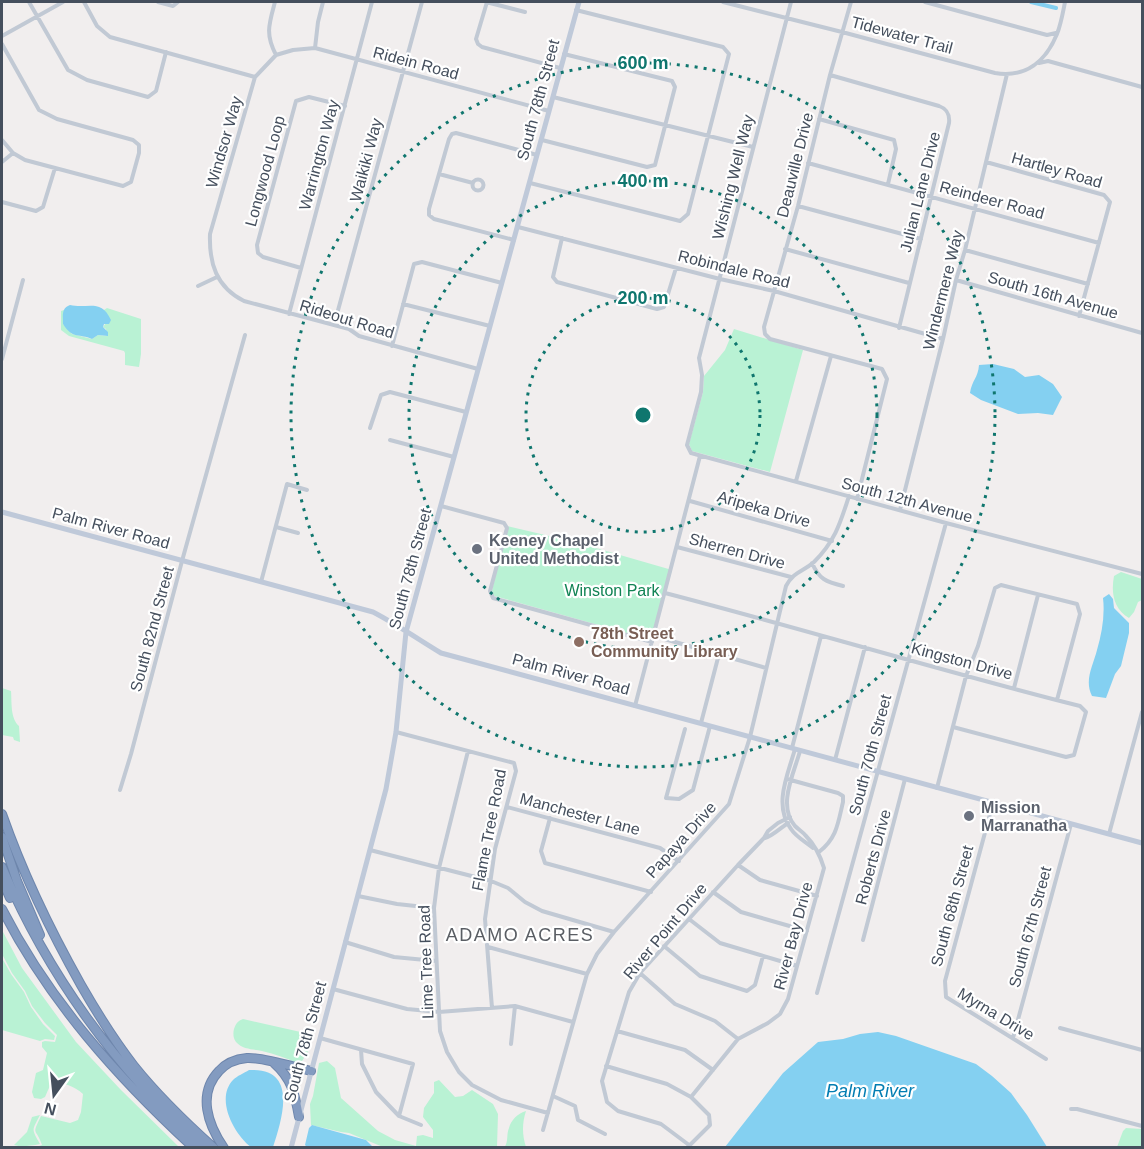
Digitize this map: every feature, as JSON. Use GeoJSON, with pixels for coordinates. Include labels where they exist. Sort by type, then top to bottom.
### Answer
{"type":"FeatureCollection","features":[{"type":"Feature","properties":{"kind":"highway"},"geometry":{"type":"LineString","coordinates":[[2,814],[41,910],[103,1023],[154,1089],[214,1148]]}},
{"type":"Feature","properties":{"kind":"highway"},"geometry":{"type":"LineString","coordinates":[[2,837],[17,881],[58,970],[58,977]]}},
{"type":"Feature","properties":{"kind":"highway"},"geometry":{"type":"LineString","coordinates":[[2,867],[17,902],[58,977],[96,1031],[142,1086],[204,1148]]}},
{"type":"Feature","properties":{"kind":"highway"},"geometry":{"type":"LineString","coordinates":[[2,880],[53,976],[69,993]]}},
{"type":"Feature","properties":{"kind":"highway"},"geometry":{"type":"LineString","coordinates":[[2,909],[22,947],[48,988],[74,1022],[122,1077],[194,1148]]}},
{"type":"Feature","properties":{"kind":"highway"},"geometry":{"type":"LineString","coordinates":[[224,1148],[208,1113],[206,1098],[211,1081],[222,1068],[238,1059],[255,1058],[311,1071]]}},
{"type":"Feature","properties":{"kind":"highway"},"geometry":{"type":"LineString","coordinates":[[273,1062],[290,1082],[299,1117]]}},
{"type":"Feature","properties":{"kind":"street"},"geometry":{"type":"LineString","coordinates":[[29,2],[68,70],[87,80],[148,97],[156,91],[166,52]]}},
{"type":"Feature","properties":{"kind":"street"},"geometry":{"type":"LineString","coordinates":[[2,36],[63,2]]}},
{"type":"Feature","properties":{"kind":"street"},"geometry":{"type":"LineString","coordinates":[[84,2],[97,26],[110,37],[255,77]]}},
{"type":"Feature","properties":{"kind":"street"},"geometry":{"type":"LineString","coordinates":[[158,2],[173,6],[178,2]]}},
{"type":"Feature","properties":{"kind":"street"},"geometry":{"type":"LineString","coordinates":[[275,2],[268,26],[270,44],[276,55]]}},
{"type":"Feature","properties":{"kind":"street"},"geometry":{"type":"LineString","coordinates":[[315,48],[323,2]]}},
{"type":"Feature","properties":{"kind":"street","name":"Warrington Way"},"geometry":{"type":"LineString","coordinates":[[289,314],[372,2]]}},
{"type":"Feature","properties":{"kind":"street","name":"Waikiki Way"},"geometry":{"type":"LineString","coordinates":[[334,326],[422,2]]}},
{"type":"Feature","properties":{"kind":"street"},"geometry":{"type":"LineString","coordinates":[[525,12],[486,2],[476,39],[478,44],[560,68]]}},
{"type":"Feature","properties":{"kind":"street","name":"South 78th Street"},"geometry":{"type":"LineString","coordinates":[[291,1148],[386,789],[396,732],[406,632],[579,2]]}},
{"type":"Feature","properties":{"kind":"street","name":"Tidewater Trail"},"geometry":{"type":"LineString","coordinates":[[723,2],[995,73],[1007,74],[1029,69],[1039,63]]}},
{"type":"Feature","properties":{"kind":"street"},"geometry":{"type":"LineString","coordinates":[[744,7],[745,2]]}},
{"type":"Feature","properties":{"kind":"street","name":"Wishing Well Way"},"geometry":{"type":"LineString","coordinates":[[700,456],[691,453],[687,445],[701,392],[702,375],[699,358],[791,2]]}},
{"type":"Feature","properties":{"kind":"street","name":"Deauville Drive"},"geometry":{"type":"LineString","coordinates":[[831,356],[770,339],[765,334],[764,327],[851,2]]}},
{"type":"Feature","properties":{"kind":"street"},"geometry":{"type":"LineString","coordinates":[[925,2],[1047,35],[1057,33]]}},
{"type":"Feature","properties":{"kind":"street"},"geometry":{"type":"LineString","coordinates":[[1039,63],[1057,33],[1065,2]]}},
{"type":"Feature","properties":{"kind":"street"},"geometry":{"type":"LineString","coordinates":[[529,182],[680,221],[688,214],[729,54],[723,47],[576,10]]}},
{"type":"Feature","properties":{"kind":"street"},"geometry":{"type":"LineString","coordinates":[[2,44],[39,110],[57,119],[133,140],[139,145],[139,153],[131,182],[123,186],[25,160],[13,153],[2,140]]}},
{"type":"Feature","properties":{"kind":"street","name":"Ridein Road"},"geometry":{"type":"LineString","coordinates":[[276,55],[293,50],[315,48],[549,111]]}},
{"type":"Feature","properties":{"kind":"street"},"geometry":{"type":"LineString","coordinates":[[541,139],[647,167],[656,165],[675,87],[672,81],[564,54]]}},
{"type":"Feature","properties":{"kind":"street","name":"Windsor Way"},"geometry":{"type":"LineString","coordinates":[[217,277],[210,255],[210,234],[255,77],[276,55]]}},
{"type":"Feature","properties":{"kind":"street"},"geometry":{"type":"LineString","coordinates":[[1039,63],[1048,62],[1143,87]]}},
{"type":"Feature","properties":{"kind":"street","name":"Windermere Way"},"geometry":{"type":"LineString","coordinates":[[900,510],[1007,74]]}},
{"type":"Feature","properties":{"kind":"street","name":"Julian Lane Drive"},"geometry":{"type":"LineString","coordinates":[[830,75],[939,106],[948,114],[949,120],[899,328]]}},
{"type":"Feature","properties":{"kind":"street"},"geometry":{"type":"LineString","coordinates":[[553,96],[753,147]]}},
{"type":"Feature","properties":{"kind":"street","name":"Longwood Loop"},"geometry":{"type":"LineString","coordinates":[[301,268],[263,257],[258,253],[257,245],[296,101],[309,97],[345,106]]}},
{"type":"Feature","properties":{"kind":"street"},"geometry":{"type":"LineString","coordinates":[[819,119],[894,140],[896,148],[888,184]]}},
{"type":"Feature","properties":{"kind":"street"},"geometry":{"type":"LineString","coordinates":[[514,240],[434,219],[429,215],[429,209],[452,134],[456,133],[537,154]]}},
{"type":"Feature","properties":{"kind":"street"},"geometry":{"type":"LineString","coordinates":[[2,162],[13,153]]}},
{"type":"Feature","properties":{"kind":"street","name":"Hartley Road"},"geometry":{"type":"LineString","coordinates":[[986,162],[1104,195],[1110,202],[1080,316]]}},
{"type":"Feature","properties":{"kind":"street","name":"Reindeer Road"},"geometry":{"type":"LineString","coordinates":[[808,163],[1099,243]]}},
{"type":"Feature","properties":{"kind":"street"},"geometry":{"type":"LineString","coordinates":[[2,202],[36,211],[43,207],[55,168]]}},
{"type":"Feature","properties":{"kind":"street"},"geometry":{"type":"LineString","coordinates":[[439,174],[472,183]]}},
{"type":"Feature","properties":{"kind":"street"},"geometry":{"type":"LineString","coordinates":[[798,206],[921,239]]}},
{"type":"Feature","properties":{"kind":"street","name":"Robindale Road"},"geometry":{"type":"LineString","coordinates":[[517,227],[774,291],[943,339]]}},
{"type":"Feature","properties":{"kind":"street"},"geometry":{"type":"LineString","coordinates":[[562,238],[553,277],[557,282],[657,309],[664,307],[676,268]]}},
{"type":"Feature","properties":{"kind":"street"},"geometry":{"type":"LineString","coordinates":[[785,249],[909,283]]}},
{"type":"Feature","properties":{"kind":"street"},"geometry":{"type":"LineString","coordinates":[[965,250],[1088,284]]}},
{"type":"Feature","properties":{"kind":"street"},"geometry":{"type":"LineString","coordinates":[[392,346],[414,264],[422,262],[502,283]]}},
{"type":"Feature","properties":{"kind":"street"},"geometry":{"type":"LineString","coordinates":[[198,286],[217,277]]}},
{"type":"Feature","properties":{"kind":"street","name":"Rideout Road"},"geometry":{"type":"LineString","coordinates":[[217,277],[236,297],[244,301],[349,329],[359,336],[478,369]]}},
{"type":"Feature","properties":{"kind":"street"},"geometry":{"type":"LineString","coordinates":[[2,359],[23,280]]}},
{"type":"Feature","properties":{"kind":"street","name":"South 16th Avenue"},"geometry":{"type":"LineString","coordinates":[[956,280],[1143,333]]}},
{"type":"Feature","properties":{"kind":"street"},"geometry":{"type":"LineString","coordinates":[[404,304],[490,327]]}},
{"type":"Feature","properties":{"kind":"street","name":"South 82nd Street"},"geometry":{"type":"LineString","coordinates":[[120,790],[245,335]]}},
{"type":"Feature","properties":{"kind":"street"},"geometry":{"type":"LineString","coordinates":[[796,481],[831,356],[882,369],[887,379],[857,499]]}},
{"type":"Feature","properties":{"kind":"street"},"geometry":{"type":"LineString","coordinates":[[370,428],[381,394],[390,392],[466,412]]}},
{"type":"Feature","properties":{"kind":"street"},"geometry":{"type":"LineString","coordinates":[[390,440],[454,457]]}},
{"type":"Feature","properties":{"kind":"street"},"geometry":{"type":"LineString","coordinates":[[635,706],[700,456]]}},
{"type":"Feature","properties":{"kind":"street","name":"South 12th Avenue"},"geometry":{"type":"LineString","coordinates":[[700,456],[946,524],[1143,574]]}},
{"type":"Feature","properties":{"kind":"street"},"geometry":{"type":"LineString","coordinates":[[261,582],[287,484],[307,490]]}},
{"type":"Feature","properties":{"kind":"street"},"geometry":{"type":"LineString","coordinates":[[791,577],[813,563],[832,541],[840,525],[849,496]]}},
{"type":"Feature","properties":{"kind":"street","name":"Aripeka Drive"},"geometry":{"type":"LineString","coordinates":[[690,501],[832,541]]}},
{"type":"Feature","properties":{"kind":"street"},"geometry":{"type":"LineString","coordinates":[[441,506],[504,523],[507,528],[490,591],[493,598],[652,642]]}},
{"type":"Feature","properties":{"kind":"street","name":"Palm River Road"},"geometry":{"type":"LineString","coordinates":[[2,512],[373,612],[441,653],[1143,843]]}},
{"type":"Feature","properties":{"kind":"street","name":"South 70th Street"},"geometry":{"type":"LineString","coordinates":[[818,993],[946,524]]}},
{"type":"Feature","properties":{"kind":"street"},"geometry":{"type":"LineString","coordinates":[[276,527],[298,532]]}},
{"type":"Feature","properties":{"kind":"street","name":"Sherren Drive"},"geometry":{"type":"LineString","coordinates":[[677,547],[791,577]]}},
{"type":"Feature","properties":{"kind":"street"},"geometry":{"type":"LineString","coordinates":[[813,563],[817,574],[828,582],[843,586]]}},
{"type":"Feature","properties":{"kind":"street","name":"Papaya Drive"},"geometry":{"type":"LineString","coordinates":[[543,1130],[587,974],[597,954],[729,804],[750,737],[786,586],[791,577]]}},
{"type":"Feature","properties":{"kind":"street"},"geometry":{"type":"LineString","coordinates":[[937,788],[966,675],[978,646],[995,588],[1001,585],[1077,604],[1080,614],[1057,700]]}},
{"type":"Feature","properties":{"kind":"street","name":"Kingston Drive"},"geometry":{"type":"LineString","coordinates":[[665,593],[1080,706],[1086,712],[1074,755],[1066,757],[953,727]]}},
{"type":"Feature","properties":{"kind":"street"},"geometry":{"type":"LineString","coordinates":[[1014,688],[1038,595]]}},
{"type":"Feature","properties":{"kind":"street"},"geometry":{"type":"LineString","coordinates":[[654,636],[766,668]]}},
{"type":"Feature","properties":{"kind":"street"},"geometry":{"type":"LineString","coordinates":[[789,779],[843,796],[834,835],[819,852],[807,836],[789,820],[787,796],[789,779],[822,636]]}},
{"type":"Feature","properties":{"kind":"street"},"geometry":{"type":"LineString","coordinates":[[835,760],[865,647]]}},
{"type":"Feature","properties":{"kind":"street"},"geometry":{"type":"LineString","coordinates":[[701,723],[719,654]]}},
{"type":"Feature","properties":{"kind":"street"},"geometry":{"type":"LineString","coordinates":[[1109,834],[1143,712]]}},
{"type":"Feature","properties":{"kind":"street"},"geometry":{"type":"LineString","coordinates":[[685,729],[666,798],[679,799],[693,790],[710,726]]}},
{"type":"Feature","properties":{"kind":"street"},"geometry":{"type":"LineString","coordinates":[[396,732],[468,751]]}},
{"type":"Feature","properties":{"kind":"street","name":"Flame Tree Road"},"geometry":{"type":"LineString","coordinates":[[468,751],[514,763],[516,771],[495,849],[485,919],[492,1008]]}},
{"type":"Feature","properties":{"kind":"street","name":"Lime Tree Road"},"geometry":{"type":"LineString","coordinates":[[468,751],[439,868],[434,908],[440,1031],[447,1052],[459,1071],[472,1085],[501,1100],[548,1113]]}},
{"type":"Feature","properties":{"kind":"street","name":"Roberts Drive"},"geometry":{"type":"LineString","coordinates":[[863,940],[905,779]]}},
{"type":"Feature","properties":{"kind":"street","name":"South 68th Street"},"geometry":{"type":"LineString","coordinates":[[945,981],[993,802]]}},
{"type":"Feature","properties":{"kind":"street","name":"Manchester Lane"},"geometry":{"type":"LineString","coordinates":[[507,807],[660,848],[679,861]]}},
{"type":"Feature","properties":{"kind":"street"},"geometry":{"type":"LineString","coordinates":[[550,818],[541,851],[545,863],[651,892]]}},
{"type":"Feature","properties":{"kind":"street","name":"River Point Drive"},"geometry":{"type":"LineString","coordinates":[[688,1146],[661,1124],[618,1111],[607,1102],[602,1081],[606,1066],[629,992],[640,973],[768,831],[778,823],[789,820]]}},
{"type":"Feature","properties":{"kind":"street","name":"South 67th Street"},"geometry":{"type":"LineString","coordinates":[[1013,1038],[1071,824]]}},
{"type":"Feature","properties":{"kind":"street"},"geometry":{"type":"LineString","coordinates":[[370,850],[491,881],[508,888],[525,902],[542,911],[614,932]]}},
{"type":"Feature","properties":{"kind":"street","name":"River Bay Drive"},"geometry":{"type":"LineString","coordinates":[[691,1097],[738,1039],[780,1014],[788,999],[824,868],[819,852]]}},
{"type":"Feature","properties":{"kind":"street"},"geometry":{"type":"LineString","coordinates":[[738,865],[760,880],[817,896]]}},
{"type":"Feature","properties":{"kind":"street"},"geometry":{"type":"LineString","coordinates":[[713,892],[741,912],[807,931]]}},
{"type":"Feature","properties":{"kind":"street"},"geometry":{"type":"LineString","coordinates":[[358,896],[397,904],[434,908]]}},
{"type":"Feature","properties":{"kind":"street"},"geometry":{"type":"LineString","coordinates":[[689,919],[720,943],[797,966]]}},
{"type":"Feature","properties":{"kind":"street"},"geometry":{"type":"LineString","coordinates":[[345,942],[394,957],[436,961]]}},
{"type":"Feature","properties":{"kind":"street"},"geometry":{"type":"LineString","coordinates":[[664,946],[700,976],[747,991],[755,985],[763,956]]}},
{"type":"Feature","properties":{"kind":"street"},"geometry":{"type":"LineString","coordinates":[[488,947],[587,974]]}},
{"type":"Feature","properties":{"kind":"street"},"geometry":{"type":"LineString","coordinates":[[640,973],[675,1004],[715,1021],[738,1039]]}},
{"type":"Feature","properties":{"kind":"street","name":"Myrna Drive"},"geometry":{"type":"LineString","coordinates":[[945,981],[946,997],[1046,1059]]}},
{"type":"Feature","properties":{"kind":"street"},"geometry":{"type":"LineString","coordinates":[[333,989],[407,1009],[439,1012],[515,1006],[573,1022]]}},
{"type":"Feature","properties":{"kind":"street"},"geometry":{"type":"LineString","coordinates":[[512,1044],[515,1006]]}},
{"type":"Feature","properties":{"kind":"street"},"geometry":{"type":"LineString","coordinates":[[1060,1028],[1143,1050]]}},
{"type":"Feature","properties":{"kind":"street"},"geometry":{"type":"LineString","coordinates":[[617,1031],[685,1050],[713,1070]]}},
{"type":"Feature","properties":{"kind":"street"},"geometry":{"type":"LineString","coordinates":[[320,1038],[413,1064],[399,1116]]}},
{"type":"Feature","properties":{"kind":"street"},"geometry":{"type":"LineString","coordinates":[[361,1050],[362,1064],[376,1092],[399,1116],[421,1125]]}},
{"type":"Feature","properties":{"kind":"street"},"geometry":{"type":"LineString","coordinates":[[606,1066],[667,1084],[691,1097],[709,1115],[710,1125],[688,1146]]}},
{"type":"Feature","properties":{"kind":"street"},"geometry":{"type":"LineString","coordinates":[[553,1096],[575,1106],[579,1120],[604,1134]]}},
{"type":"Feature","properties":{"kind":"street"},"geometry":{"type":"LineString","coordinates":[[1071,1109],[1143,1126]]}},
{"type":"Feature","properties":{"kind":"green space"},"geometry":{"type":"Polygon","coordinates":[[[107,308],[141,319],[139,367],[125,365],[124,351],[69,336],[61,330],[61,311],[64,310],[63,324],[72,334],[92,339],[98,335],[107,336],[106,329],[103,327],[106,323],[104,310],[107,308]]]}},
{"type":"Feature","properties":{"kind":"green space"},"geometry":{"type":"Polygon","coordinates":[[[734,329],[803,350],[770,472],[692,451],[689,444],[703,392],[704,376],[725,350],[734,329]]]}},
{"type":"Feature","properties":{"kind":"green space","name":"Winston Park"},"geometry":{"type":"Polygon","coordinates":[[[507,526],[575,542],[672,570],[652,640],[491,595],[507,526]]]}},
{"type":"Feature","properties":{"kind":"green space"},"geometry":{"type":"Polygon","coordinates":[[[1121,572],[1142,579],[1142,600],[1138,602],[1129,618],[1119,610],[1114,600],[1114,576],[1121,572]]]}},
{"type":"Feature","properties":{"kind":"green space"},"geometry":{"type":"Polygon","coordinates":[[[2,688],[11,691],[13,714],[19,726],[20,742],[14,740],[13,737],[2,735],[2,688]]]}},
{"type":"Feature","properties":{"kind":"green space"},"geometry":{"type":"Polygon","coordinates":[[[2,930],[22,968],[76,1042],[179,1147],[36,1147],[42,1145],[35,1130],[41,1116],[70,1123],[78,1120],[83,1094],[73,1087],[52,1081],[45,1097],[34,1098],[32,1092],[36,1073],[43,1070],[47,1053],[42,1047],[42,1042],[55,1042],[57,1035],[32,1006],[2,954],[2,930]]]}},
{"type":"Feature","properties":{"kind":"green space"},"geometry":{"type":"Polygon","coordinates":[[[2,958],[31,1007],[55,1036],[54,1040],[40,1041],[2,1030],[2,958]]]}},
{"type":"Feature","properties":{"kind":"green space"},"geometry":{"type":"Polygon","coordinates":[[[243,1019],[305,1033],[304,1043],[308,1052],[298,1064],[276,1055],[239,1045],[233,1032],[238,1021],[243,1019]]]}},
{"type":"Feature","properties":{"kind":"green space"},"geometry":{"type":"Polygon","coordinates":[[[327,1061],[335,1068],[341,1098],[378,1131],[395,1140],[416,1146],[417,1136],[433,1138],[433,1130],[423,1117],[424,1108],[434,1093],[434,1082],[439,1080],[455,1097],[463,1096],[472,1090],[493,1104],[498,1114],[497,1147],[383,1147],[349,1133],[311,1125],[310,1104],[319,1063],[327,1061]]]}},
{"type":"Feature","properties":{"kind":"green space"},"geometry":{"type":"Polygon","coordinates":[[[526,1111],[523,1129],[526,1147],[504,1148],[511,1122],[526,1111]]]}},
{"type":"Feature","properties":{"kind":"green space"},"geometry":{"type":"Polygon","coordinates":[[[40,1115],[34,1130],[40,1144],[23,1147],[14,1145],[27,1132],[32,1117],[40,1115]]]}},
{"type":"Feature","properties":{"kind":"green space"},"geometry":{"type":"Polygon","coordinates":[[[1126,1128],[1142,1129],[1142,1147],[1117,1147],[1126,1128]]]}},
{"type":"Feature","properties":{"kind":"water"},"geometry":{"type":"Polygon","coordinates":[[[70,305],[94,306],[103,309],[111,320],[103,327],[108,332],[108,336],[98,335],[92,339],[70,332],[63,324],[63,318],[64,310],[70,305]]]}},
{"type":"Feature","properties":{"kind":"water"},"geometry":{"type":"Polygon","coordinates":[[[993,364],[1014,369],[1025,377],[1039,375],[1053,384],[1062,397],[1053,415],[1018,414],[981,400],[970,393],[979,365],[993,364]]]}},
{"type":"Feature","properties":{"kind":"water"},"geometry":{"type":"Polygon","coordinates":[[[1109,594],[1113,599],[1114,608],[1129,623],[1129,633],[1121,666],[1115,674],[1106,698],[1092,696],[1089,684],[1102,631],[1103,598],[1109,594]]]}},
{"type":"Feature","properties":{"kind":"water","name":"Palm River"},"geometry":{"type":"Polygon","coordinates":[[[878,1032],[976,1064],[1011,1093],[1047,1147],[725,1147],[783,1073],[818,1042],[878,1032]]]}},
{"type":"Feature","properties":{"kind":"water"},"geometry":{"type":"Polygon","coordinates":[[[249,1070],[265,1071],[275,1077],[281,1086],[283,1110],[273,1147],[251,1147],[238,1134],[229,1116],[226,1106],[228,1088],[233,1080],[249,1070]]]}},
{"type":"Feature","properties":{"kind":"water"},"geometry":{"type":"Polygon","coordinates":[[[312,1125],[366,1140],[373,1147],[307,1147],[305,1145],[309,1128],[312,1125]]]}},
{"type":"Feature","properties":{"kind":"waterway"},"geometry":{"type":"LineString","coordinates":[[1031,2],[1056,8]]}},
{"type":"Feature","properties":{"kind":"place","name":"Keeney Chapel United Methodist"},"geometry":{"type":"Point","coordinates":[477,549]}},
{"type":"Feature","properties":{"kind":"place","name":"78th Street Community Library"},"geometry":{"type":"Point","coordinates":[579,642]}},
{"type":"Feature","properties":{"kind":"place","name":"Mission Marranatha"},"geometry":{"type":"Point","coordinates":[969,816]}},
{"type":"Feature","properties":{"kind":"district","name":"ADAMO ACRES"},"geometry":{"type":"Point","coordinates":[520,935]}}]}
